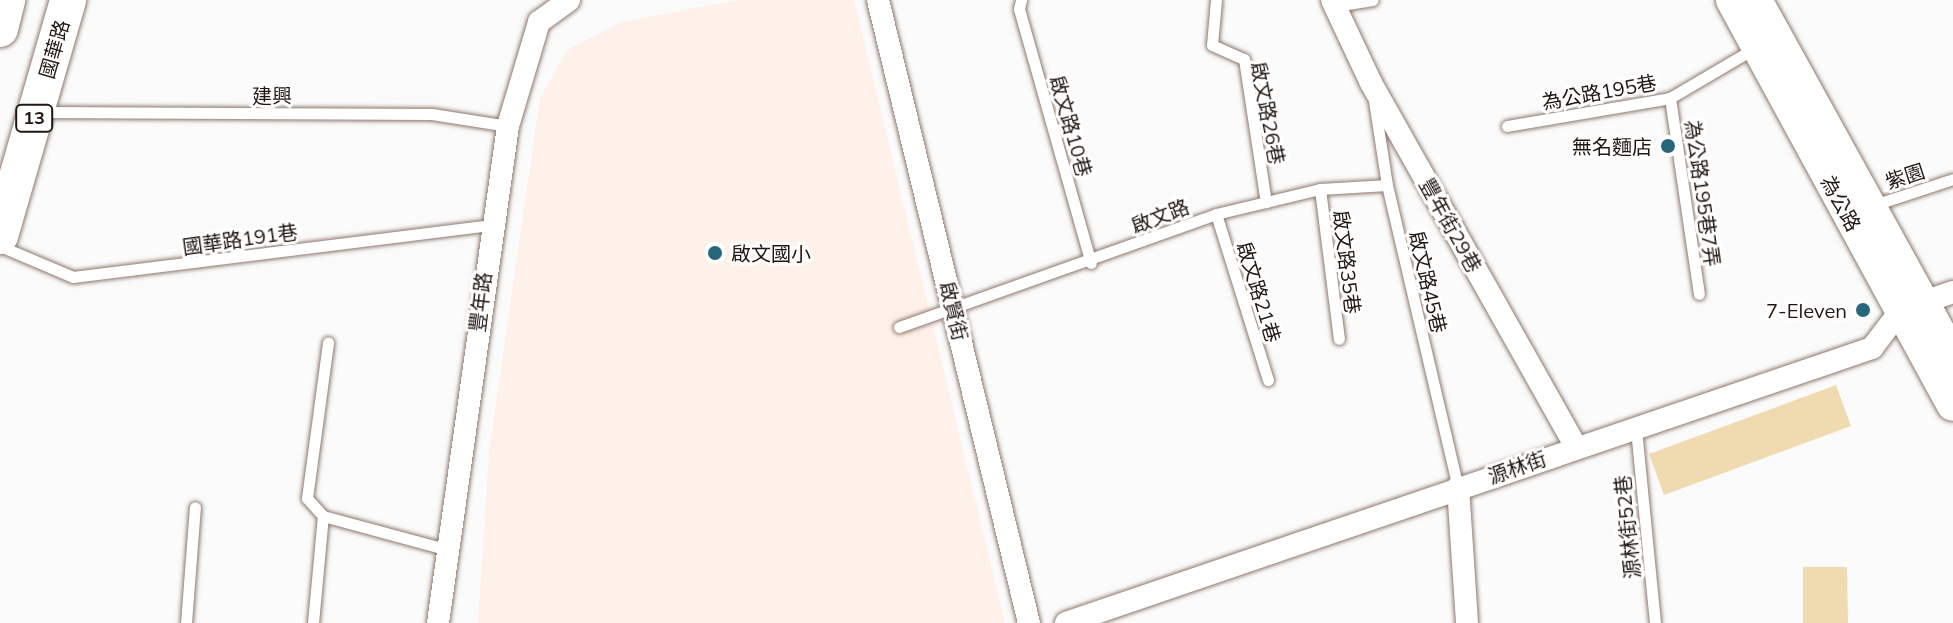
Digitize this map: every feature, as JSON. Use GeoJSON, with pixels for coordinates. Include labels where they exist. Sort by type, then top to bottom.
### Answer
{"type":"FeatureCollection","features":[{"type":"Feature","properties":{"kind":"main road"},"geometry":{"type":"LineString","coordinates":[[0,29],[7,0]]}},
{"type":"Feature","properties":{"kind":"main road","name":"國華路"},"geometry":{"type":"LineString","coordinates":[[0,236],[68,0]]}},
{"type":"Feature","properties":{"kind":"street","name":"豐年路"},"geometry":{"type":"LineString","coordinates":[[438,623],[445,549],[490,225],[508,126],[539,22],[569,0]]}},
{"type":"Feature","properties":{"kind":"street","name":"啟賢街"},"geometry":{"type":"LineString","coordinates":[[878,0],[1029,623]]}},
{"type":"Feature","properties":{"kind":"street","name":"為公路"},"geometry":{"type":"LineString","coordinates":[[1732,0],[1764,40],[1912,306],[1953,405]]}},
{"type":"Feature","properties":{"kind":"street","name":"為公路"},"geometry":{"type":"LineString","coordinates":[[1756,0],[1764,40]]}},
{"type":"Feature","properties":{"kind":"street","name":"豐年街29巷"},"geometry":{"type":"LineString","coordinates":[[1334,3],[1371,83],[1576,447]]}},
{"type":"Feature","properties":{"kind":"street"},"geometry":{"type":"LineString","coordinates":[[1912,306],[1953,292]]}},
{"type":"Feature","properties":{"kind":"street","name":"為公路"},"geometry":{"type":"LineString","coordinates":[[1912,306],[1953,357]]}},
{"type":"Feature","properties":{"kind":"street","name":"源林街"},"geometry":{"type":"LineString","coordinates":[[1066,623],[1872,348],[1912,306]]}},
{"type":"Feature","properties":{"kind":"street"},"geometry":{"type":"LineString","coordinates":[[1458,487],[1467,623]]}},
{"type":"Feature","properties":{"kind":"lane","name":"啟文路10巷"},"geometry":{"type":"LineString","coordinates":[[1021,0],[1019,9],[1091,263]]}},
{"type":"Feature","properties":{"kind":"lane","name":"啟文路26巷"},"geometry":{"type":"LineString","coordinates":[[1216,0],[1212,45],[1244,59],[1266,202]]}},
{"type":"Feature","properties":{"kind":"lane"},"geometry":{"type":"LineString","coordinates":[[1334,3],[1373,0]]}},
{"type":"Feature","properties":{"kind":"lane","name":"為公路195巷"},"geometry":{"type":"LineString","coordinates":[[1507,126],[1670,98],[1764,40]]}},
{"type":"Feature","properties":{"kind":"lane","name":"啟文路45巷"},"geometry":{"type":"LineString","coordinates":[[1371,83],[1387,185],[1458,487]]}},
{"type":"Feature","properties":{"kind":"lane","name":"為公路195巷7弄"},"geometry":{"type":"LineString","coordinates":[[1670,98],[1699,294]]}},
{"type":"Feature","properties":{"kind":"lane","name":"建興"},"geometry":{"type":"LineString","coordinates":[[36,112],[432,114],[508,126]]}},
{"type":"Feature","properties":{"kind":"lane","name":"紫園"},"geometry":{"type":"LineString","coordinates":[[1859,212],[1953,179]]}},
{"type":"Feature","properties":{"kind":"lane","name":"啟文路"},"geometry":{"type":"LineString","coordinates":[[899,327],[1091,263],[1216,214],[1320,189],[1387,185]]}},
{"type":"Feature","properties":{"kind":"lane","name":"啟文路35巷"},"geometry":{"type":"LineString","coordinates":[[1320,189],[1339,339]]}},
{"type":"Feature","properties":{"kind":"lane","name":"啟文路21巷"},"geometry":{"type":"LineString","coordinates":[[1216,214],[1268,380]]}},
{"type":"Feature","properties":{"kind":"lane","name":"國華路191巷"},"geometry":{"type":"LineString","coordinates":[[0,246],[73,277],[490,225]]}},
{"type":"Feature","properties":{"kind":"lane"},"geometry":{"type":"LineString","coordinates":[[328,342],[307,498],[323,516],[445,549]]}},
{"type":"Feature","properties":{"kind":"lane","name":"源林街52巷"},"geometry":{"type":"LineString","coordinates":[[1636,427],[1655,623]]}},
{"type":"Feature","properties":{"kind":"lane"},"geometry":{"type":"LineString","coordinates":[[186,623],[195,507]]}},
{"type":"Feature","properties":{"kind":"lane"},"geometry":{"type":"LineString","coordinates":[[313,623],[323,516]]}},
{"type":"Feature","properties":{"kind":"shaded area","name":"啟文國小"},"geometry":{"type":"Polygon","coordinates":[[[737,0],[854,0],[1005,623],[478,623],[489,452],[540,98],[567,50],[621,22],[737,0]]]}},
{"type":"Feature","properties":{"kind":"building"},"geometry":{"type":"Polygon","coordinates":[[[1836,385],[1851,426],[1664,495],[1649,454],[1836,385]]]}},
{"type":"Feature","properties":{"kind":"building"},"geometry":{"type":"Polygon","coordinates":[[[1803,567],[1847,567],[1848,623],[1803,623],[1803,567]]]}},
{"type":"Feature","properties":{"kind":"place","name":"無名麵店"},"geometry":{"type":"Point","coordinates":[1668,146]}},
{"type":"Feature","properties":{"kind":"place","name":"啟文國小"},"geometry":{"type":"Point","coordinates":[715,253]}},
{"type":"Feature","properties":{"kind":"place","name":"7-Eleven"},"geometry":{"type":"Point","coordinates":[1863,310]}}]}
